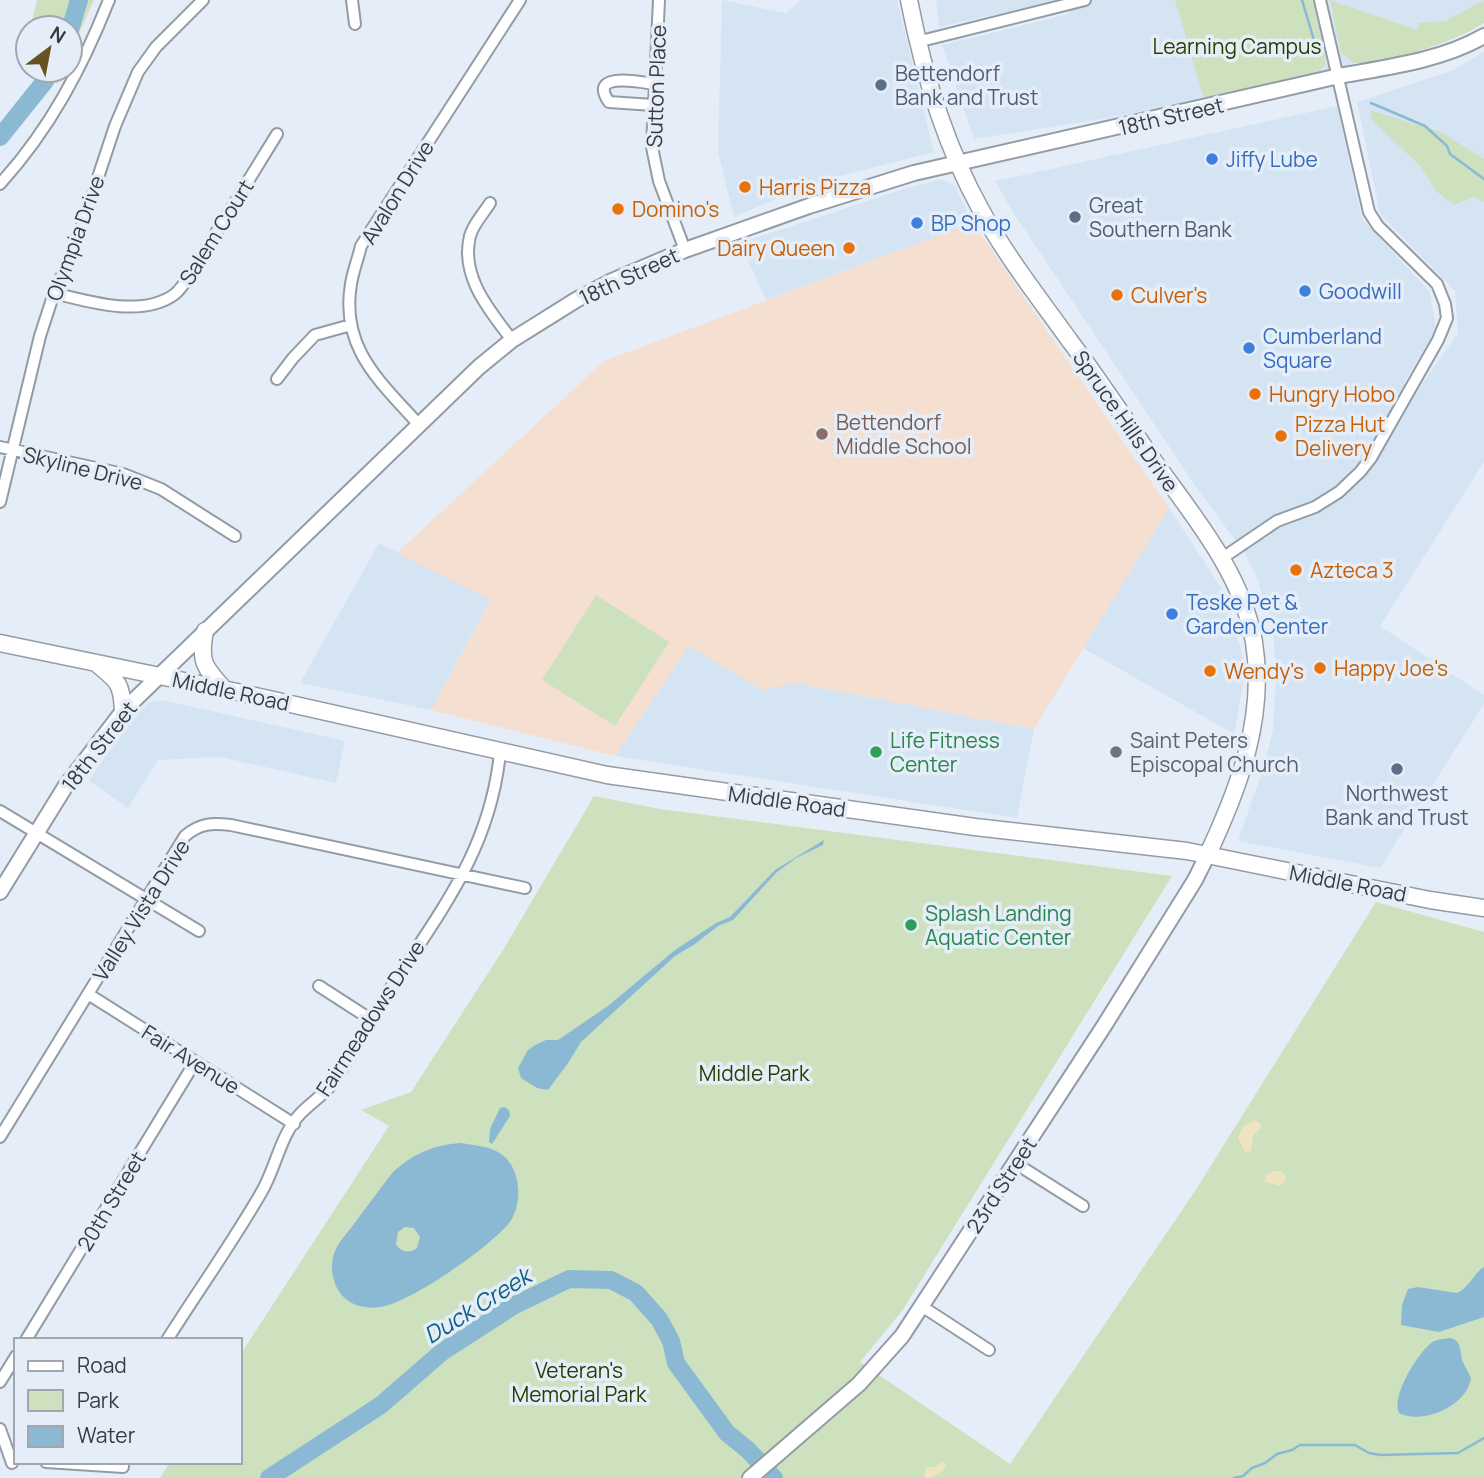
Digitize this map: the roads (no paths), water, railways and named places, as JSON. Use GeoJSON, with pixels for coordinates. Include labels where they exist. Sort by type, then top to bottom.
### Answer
{"type":"FeatureCollection","features":[{"type":"Feature","properties":{"kind":"main road","name":"Spruce Hills Drive"},"geometry":{"type":"LineString","coordinates":[[909,0],[930,90],[958,163],[980,208],[1012,261],[1080,354],[1221,559],[1236,586],[1249,623],[1255,654],[1257,698],[1250,748],[1207,856]]}},
{"type":"Feature","properties":{"kind":"main road"},"geometry":{"type":"LineString","coordinates":[[205,631],[202,659],[206,669],[225,690]]}},
{"type":"Feature","properties":{"kind":"main road","name":"Middle Road"},"geometry":{"type":"LineString","coordinates":[[0,643],[649,782],[975,827],[1188,851],[1430,900],[1484,908]]}},
{"type":"Feature","properties":{"kind":"main road"},"geometry":{"type":"LineString","coordinates":[[95,662],[119,684],[123,711]]}},
{"type":"Feature","properties":{"kind":"street"},"geometry":{"type":"LineString","coordinates":[[0,184],[54,113],[73,83],[109,0]]}},
{"type":"Feature","properties":{"kind":"street","name":"Olympia Drive"},"geometry":{"type":"LineString","coordinates":[[0,502],[40,335],[54,293],[75,247],[115,126],[138,72],[164,37],[203,0]]}},
{"type":"Feature","properties":{"kind":"street"},"geometry":{"type":"LineString","coordinates":[[352,0],[355,24]]}},
{"type":"Feature","properties":{"kind":"street","name":"Avalon Drive"},"geometry":{"type":"LineString","coordinates":[[420,426],[368,367],[354,341],[351,325],[351,284],[361,246],[520,0]]}},
{"type":"Feature","properties":{"kind":"street","name":"Sutton Place"},"geometry":{"type":"LineString","coordinates":[[659,0],[652,147],[659,181],[685,250]]}},
{"type":"Feature","properties":{"kind":"street"},"geometry":{"type":"LineString","coordinates":[[917,42],[1085,0]]}},
{"type":"Feature","properties":{"kind":"street"},"geometry":{"type":"LineString","coordinates":[[1221,559],[1277,521],[1315,507],[1339,492],[1360,472],[1371,458],[1438,340],[1447,318],[1437,284],[1378,226],[1369,212],[1320,0]]}},
{"type":"Feature","properties":{"kind":"street","name":"18th Street"},"geometry":{"type":"LineString","coordinates":[[0,892],[80,765],[123,711],[479,367],[512,340],[576,300],[685,250],[914,173],[1447,53],[1484,36]]}},
{"type":"Feature","properties":{"kind":"street"},"geometry":{"type":"LineString","coordinates":[[653,105],[609,102],[605,96],[605,88],[615,79],[654,84]]}},
{"type":"Feature","properties":{"kind":"street","name":"Salem Court"},"geometry":{"type":"LineString","coordinates":[[54,293],[97,304],[123,307],[164,300],[177,292],[277,134]]}},
{"type":"Feature","properties":{"kind":"street"},"geometry":{"type":"LineString","coordinates":[[490,203],[470,233],[468,252],[473,280],[484,303],[512,340]]}},
{"type":"Feature","properties":{"kind":"street"},"geometry":{"type":"LineString","coordinates":[[277,379],[292,358],[315,335],[351,325]]}},
{"type":"Feature","properties":{"kind":"street","name":"Skyline Drive"},"geometry":{"type":"LineString","coordinates":[[0,447],[123,474],[161,489],[235,536]]}},
{"type":"Feature","properties":{"kind":"street","name":"Fairmeadows Drive"},"geometry":{"type":"LineString","coordinates":[[168,1338],[262,1191],[284,1140],[301,1113],[331,1084],[370,1019],[464,876],[484,831],[498,773],[500,752]]}},
{"type":"Feature","properties":{"kind":"street"},"geometry":{"type":"LineString","coordinates":[[0,811],[199,932]]}},
{"type":"Feature","properties":{"kind":"street","name":"Valley Vista Drive"},"geometry":{"type":"LineString","coordinates":[[0,1138],[185,836],[200,826],[209,823],[244,827],[525,888]]}},
{"type":"Feature","properties":{"kind":"street","name":"23rd Street"},"geometry":{"type":"LineString","coordinates":[[750,1478],[859,1384],[902,1336],[1195,880],[1207,856]]}},
{"type":"Feature","properties":{"kind":"street"},"geometry":{"type":"LineString","coordinates":[[319,986],[370,1019]]}},
{"type":"Feature","properties":{"kind":"street","name":"Fair Avenue"},"geometry":{"type":"LineString","coordinates":[[88,994],[294,1124]]}},
{"type":"Feature","properties":{"kind":"street","name":"20th Street"},"geometry":{"type":"LineString","coordinates":[[27,1338],[195,1062]]}},
{"type":"Feature","properties":{"kind":"street"},"geometry":{"type":"LineString","coordinates":[[1015,1163],[1083,1206]]}},
{"type":"Feature","properties":{"kind":"street"},"geometry":{"type":"LineString","coordinates":[[922,1307],[989,1350]]}},
{"type":"Feature","properties":{"kind":"street"},"geometry":{"type":"LineString","coordinates":[[0,1382],[14,1359]]}},
{"type":"Feature","properties":{"kind":"street"},"geometry":{"type":"LineString","coordinates":[[0,1429],[14,1462],[0,1468]]}},
{"type":"Feature","properties":{"kind":"street"},"geometry":{"type":"LineString","coordinates":[[97,1464],[123,1465]]}},
{"type":"Feature","properties":{"kind":"water"},"geometry":{"type":"Polygon","coordinates":[[[824,840],[823,845],[796,858],[776,873],[733,920],[718,926],[675,956],[581,1042],[548,1090],[537,1088],[521,1078],[518,1068],[528,1050],[546,1040],[558,1040],[608,1006],[675,950],[730,917],[775,870],[824,840]]]}},
{"type":"Feature","properties":{"kind":"water"},"geometry":{"type":"Polygon","coordinates":[[[500,1108],[509,1110],[510,1116],[492,1144],[489,1142],[490,1129],[500,1108]]]}},
{"type":"Feature","properties":{"kind":"water"},"geometry":{"type":"Polygon","coordinates":[[[451,1144],[489,1148],[498,1152],[512,1165],[518,1195],[517,1206],[509,1223],[469,1258],[432,1283],[398,1301],[370,1308],[356,1305],[344,1298],[336,1286],[332,1268],[339,1244],[393,1172],[417,1155],[451,1144]],[[405,1227],[398,1232],[398,1247],[408,1251],[417,1248],[420,1237],[414,1228],[405,1227]]]}},
{"type":"Feature","properties":{"kind":"water"},"geometry":{"type":"Polygon","coordinates":[[[1484,1267],[1484,1317],[1439,1332],[1401,1325],[1402,1305],[1408,1289],[1418,1287],[1457,1293],[1484,1267]]]}},
{"type":"Feature","properties":{"kind":"water"},"geometry":{"type":"Polygon","coordinates":[[[1451,1338],[1459,1345],[1471,1378],[1468,1388],[1453,1405],[1431,1415],[1420,1417],[1399,1413],[1402,1387],[1419,1357],[1432,1342],[1451,1338]]]}},
{"type":"Feature","properties":{"kind":"waterway","name":"Duck Creek"},"geometry":{"type":"LineString","coordinates":[[75,14],[79,0]]}},
{"type":"Feature","properties":{"kind":"waterway"},"geometry":{"type":"LineString","coordinates":[[1302,0],[1316,47]]}},
{"type":"Feature","properties":{"kind":"waterway","name":"Duck Creek"},"geometry":{"type":"LineString","coordinates":[[0,137],[43,84]]}},
{"type":"Feature","properties":{"kind":"waterway"},"geometry":{"type":"LineString","coordinates":[[1371,103],[1425,126],[1447,146],[1450,154],[1484,179]]}},
{"type":"Feature","properties":{"kind":"waterway","name":"Duck Creek"},"geometry":{"type":"LineString","coordinates":[[269,1478],[381,1405],[442,1352],[513,1306],[569,1279],[611,1280],[636,1293],[659,1319],[671,1341],[676,1363],[727,1433],[748,1450],[774,1478]]}},
{"type":"Feature","properties":{"kind":"waterway"},"geometry":{"type":"LineString","coordinates":[[1234,1478],[1243,1476],[1277,1454],[1300,1445],[1355,1445],[1369,1453],[1380,1455],[1458,1453],[1484,1438]]}},
{"type":"Feature","properties":{"kind":"place","name":"Bettendorf Bank and Trust"},"geometry":{"type":"Point","coordinates":[881,85]}},
{"type":"Feature","properties":{"kind":"place","name":"Jiffy Lube"},"geometry":{"type":"Point","coordinates":[1212,159]}},
{"type":"Feature","properties":{"kind":"place","name":"Harris Pizza"},"geometry":{"type":"Point","coordinates":[745,187]}},
{"type":"Feature","properties":{"kind":"place","name":"Domino's"},"geometry":{"type":"Point","coordinates":[618,209]}},
{"type":"Feature","properties":{"kind":"place","name":"Great Southern Bank"},"geometry":{"type":"Point","coordinates":[1075,217]}},
{"type":"Feature","properties":{"kind":"place","name":"BP Shop"},"geometry":{"type":"Point","coordinates":[917,223]}},
{"type":"Feature","properties":{"kind":"place","name":"Dairy Queen"},"geometry":{"type":"Point","coordinates":[849,248]}},
{"type":"Feature","properties":{"kind":"place","name":"Goodwill"},"geometry":{"type":"Point","coordinates":[1305,291]}},
{"type":"Feature","properties":{"kind":"place","name":"Culver's"},"geometry":{"type":"Point","coordinates":[1117,295]}},
{"type":"Feature","properties":{"kind":"place","name":"Cumberland Square"},"geometry":{"type":"Point","coordinates":[1249,348]}},
{"type":"Feature","properties":{"kind":"place","name":"Hungry Hobo"},"geometry":{"type":"Point","coordinates":[1255,394]}},
{"type":"Feature","properties":{"kind":"place","name":"Bettendorf Middle School"},"geometry":{"type":"Point","coordinates":[822,434]}},
{"type":"Feature","properties":{"kind":"place","name":"Pizza Hut Delivery"},"geometry":{"type":"Point","coordinates":[1281,436]}},
{"type":"Feature","properties":{"kind":"place","name":"Azteca 3"},"geometry":{"type":"Point","coordinates":[1296,570]}},
{"type":"Feature","properties":{"kind":"place","name":"Teske Pet & Garden Center"},"geometry":{"type":"Point","coordinates":[1172,614]}},
{"type":"Feature","properties":{"kind":"place","name":"Happy Joe's"},"geometry":{"type":"Point","coordinates":[1320,668]}},
{"type":"Feature","properties":{"kind":"place","name":"Wendy's"},"geometry":{"type":"Point","coordinates":[1210,671]}},
{"type":"Feature","properties":{"kind":"place","name":"Life Fitness Center"},"geometry":{"type":"Point","coordinates":[876,752]}},
{"type":"Feature","properties":{"kind":"place","name":"Saint Peters Episcopal Church"},"geometry":{"type":"Point","coordinates":[1116,752]}},
{"type":"Feature","properties":{"kind":"place","name":"Northwest Bank and Trust"},"geometry":{"type":"Point","coordinates":[1397,769]}},
{"type":"Feature","properties":{"kind":"place","name":"Splash Landing Aquatic Center"},"geometry":{"type":"Point","coordinates":[911,925]}},
{"type":"Feature","properties":{"kind":"park label","name":"Learning Campus"},"geometry":{"type":"Point","coordinates":[1237,46]}},
{"type":"Feature","properties":{"kind":"park label","name":"Middle Park"},"geometry":{"type":"Point","coordinates":[754,1073]}},
{"type":"Feature","properties":{"kind":"park label","name":"Veteran's Memorial Park"},"geometry":{"type":"Point","coordinates":[579,1382]}}]}
